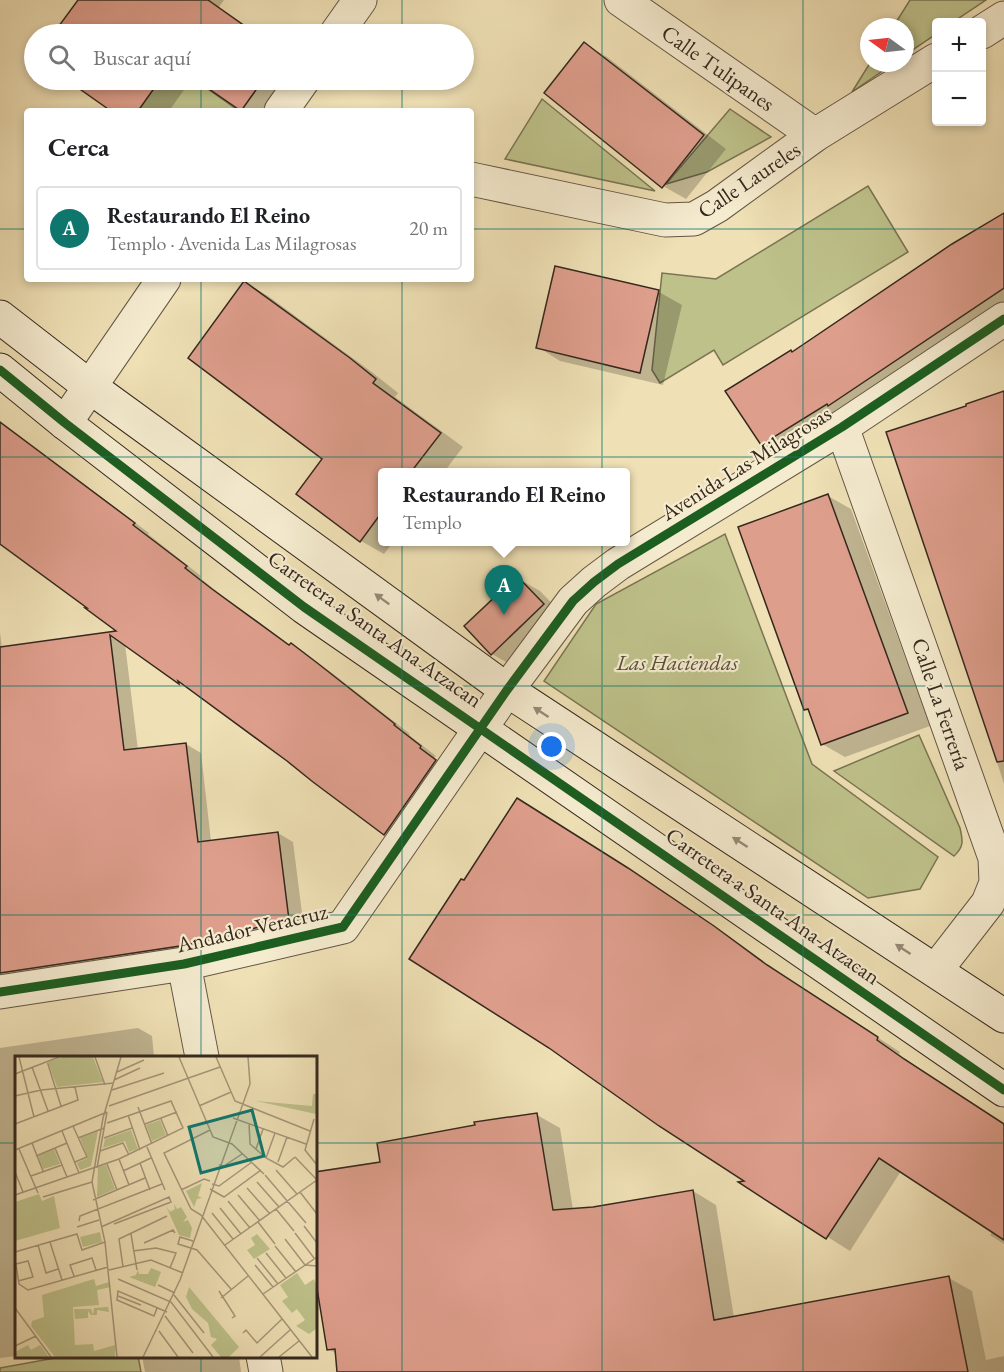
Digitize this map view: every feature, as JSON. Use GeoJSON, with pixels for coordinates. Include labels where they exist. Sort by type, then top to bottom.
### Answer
{"type":"FeatureCollection","features":[{"type":"Feature","properties":{"kind":"street"},"geometry":{"type":"LineString","coordinates":[[343,24],[360,0]]}},
{"type":"Feature","properties":{"kind":"street","name":"Calle Tulipanes"},"geometry":{"type":"LineString","coordinates":[[621,0],[815,135]]}},
{"type":"Feature","properties":{"kind":"street"},"geometry":{"type":"LineString","coordinates":[[986,29],[1004,18]]}},
{"type":"Feature","properties":{"kind":"street","name":"Calle Laureles"},"geometry":{"type":"LineString","coordinates":[[474,180],[665,220],[694,219],[717,206],[815,135],[932,62]]}},
{"type":"Feature","properties":{"kind":"street"},"geometry":{"type":"LineString","coordinates":[[283,108],[296,90]]}},
{"type":"Feature","properties":{"kind":"street"},"geometry":{"type":"LineString","coordinates":[[65,423],[162,282]]}},
{"type":"Feature","properties":{"kind":"street","name":"Carretera a Santa Ana Atzacan"},"geometry":{"type":"LineString","coordinates":[[0,317],[90,386],[507,690],[1004,1016]]}},
{"type":"Feature","properties":{"kind":"street","name":"Avenida Las Milagrosas"},"geometry":{"type":"LineString","coordinates":[[483,729],[507,690],[573,601],[594,582],[618,564],[842,427],[1004,319]]}},
{"type":"Feature","properties":{"kind":"street","name":"Carretera a Santa Ana Atzacan"},"geometry":{"type":"LineString","coordinates":[[0,370],[65,423],[304,607],[1004,1090]]}},
{"type":"Feature","properties":{"kind":"street","name":"Calle La Ferrería"},"geometry":{"type":"LineString","coordinates":[[842,427],[995,858],[996,883],[988,903],[936,970]]}},
{"type":"Feature","properties":{"kind":"street","name":"Andador Veracruz"},"geometry":{"type":"LineString","coordinates":[[0,992],[184,964],[343,927],[483,729]]}},
{"type":"Feature","properties":{"kind":"street"},"geometry":{"type":"LineString","coordinates":[[184,964],[202,1056]]}},
{"type":"Feature","properties":{"kind":"street"},"geometry":{"type":"LineString","coordinates":[[263,1357],[266,1372]]}},
{"type":"Feature","properties":{"kind":"green space"},"geometry":{"type":"Polygon","coordinates":[[[910,0],[986,0],[959,18],[932,18],[932,37],[914,49],[914,18],[899,18],[910,0]]]}},
{"type":"Feature","properties":{"kind":"green space"},"geometry":{"type":"Polygon","coordinates":[[[864,72],[881,72],[852,92],[864,72]]]}},
{"type":"Feature","properties":{"kind":"green space"},"geometry":{"type":"Polygon","coordinates":[[[152,90],[209,90],[235,108],[139,108],[152,90]]]}},
{"type":"Feature","properties":{"kind":"green space"},"geometry":{"type":"Polygon","coordinates":[[[542,99],[655,191],[505,159],[542,99]]]}},
{"type":"Feature","properties":{"kind":"green space"},"geometry":{"type":"Polygon","coordinates":[[[730,109],[771,137],[707,172],[666,184],[730,109]]]}},
{"type":"Feature","properties":{"kind":"green space"},"geometry":{"type":"Polygon","coordinates":[[[868,186],[908,252],[723,365],[714,350],[660,383],[652,370],[662,273],[716,279],[868,186]]]}},
{"type":"Feature","properties":{"kind":"green space","name":"Las Haciendas"},"geometry":{"type":"Polygon","coordinates":[[[725,534],[812,764],[938,857],[920,889],[868,898],[544,681],[596,604],[725,534]]]}},
{"type":"Feature","properties":{"kind":"green space"},"geometry":{"type":"Polygon","coordinates":[[[919,735],[960,828],[962,844],[954,856],[834,771],[919,735]]]}},
{"type":"Feature","properties":{"kind":"green space"},"geometry":{"type":"Polygon","coordinates":[[[60,1357],[138,1357],[141,1372],[0,1372],[0,1368],[60,1357]]]}},
{"type":"Feature","properties":{"kind":"building"},"geometry":{"type":"Polygon","coordinates":[[[78,0],[208,0],[242,24],[60,24],[78,0]]]}},
{"type":"Feature","properties":{"kind":"building"},"geometry":{"type":"Polygon","coordinates":[[[584,42],[704,135],[662,188],[544,93],[584,42]]]}},
{"type":"Feature","properties":{"kind":"building"},"geometry":{"type":"Polygon","coordinates":[[[81,90],[153,90],[140,108],[107,108],[81,90]]]}},
{"type":"Feature","properties":{"kind":"building"},"geometry":{"type":"Polygon","coordinates":[[[211,90],[256,90],[243,108],[237,108],[211,90]]]}},
{"type":"Feature","properties":{"kind":"building"},"geometry":{"type":"Polygon","coordinates":[[[1004,213],[1004,288],[828,406],[827,404],[761,445],[725,391],[791,350],[792,352],[952,244],[1004,213]]]}},
{"type":"Feature","properties":{"kind":"building"},"geometry":{"type":"Polygon","coordinates":[[[555,266],[659,290],[640,373],[536,348],[555,266]]]}},
{"type":"Feature","properties":{"kind":"building"},"geometry":{"type":"Polygon","coordinates":[[[245,282],[350,358],[376,379],[373,383],[441,433],[414,468],[378,468],[378,517],[360,542],[296,494],[322,459],[188,358],[245,282]]]}},
{"type":"Feature","properties":{"kind":"building"},"geometry":{"type":"Polygon","coordinates":[[[1004,391],[1004,761],[997,762],[886,432],[1004,391]]]}},
{"type":"Feature","properties":{"kind":"building"},"geometry":{"type":"Polygon","coordinates":[[[0,422],[135,523],[133,525],[187,566],[185,568],[212,589],[316,662],[395,724],[436,760],[384,835],[178,681],[179,684],[110,635],[124,750],[186,743],[198,842],[278,832],[289,920],[180,946],[0,973],[0,647],[116,631],[0,544],[0,422]]]}},
{"type":"Feature","properties":{"kind":"building"},"geometry":{"type":"Polygon","coordinates":[[[828,494],[908,713],[821,745],[808,709],[804,710],[738,527],[828,494]]]}},
{"type":"Feature","properties":{"kind":"building"},"geometry":{"type":"Polygon","coordinates":[[[517,576],[544,604],[491,655],[464,626],[517,576]]]}},
{"type":"Feature","properties":{"kind":"building"},"geometry":{"type":"Polygon","coordinates":[[[517,798],[628,868],[767,965],[878,1037],[877,1040],[904,1059],[1004,1124],[1004,1240],[879,1158],[826,1239],[738,1182],[744,1181],[659,1126],[549,1048],[409,959],[517,798]]]}},
{"type":"Feature","properties":{"kind":"building"},"geometry":{"type":"Polygon","coordinates":[[[537,1113],[553,1210],[593,1207],[693,1190],[714,1320],[949,1276],[968,1372],[337,1372],[335,1349],[327,1350],[316,1282],[316,1172],[380,1162],[377,1143],[475,1125],[474,1122],[537,1113]]]}},
{"type":"Feature","properties":{"kind":"cycle path"},"geometry":{"type":"LineString","coordinates":[[0,992],[184,964],[343,927],[507,690],[573,601],[618,564],[842,427],[1004,319]]}},
{"type":"Feature","properties":{"kind":"cycle path"},"geometry":{"type":"LineString","coordinates":[[0,370],[65,423],[304,607],[1004,1090]]}},
{"type":"Feature","properties":{"kind":"place","name":"Restaurando El Reino"},"geometry":{"type":"Point","coordinates":[504,615]}}]}
